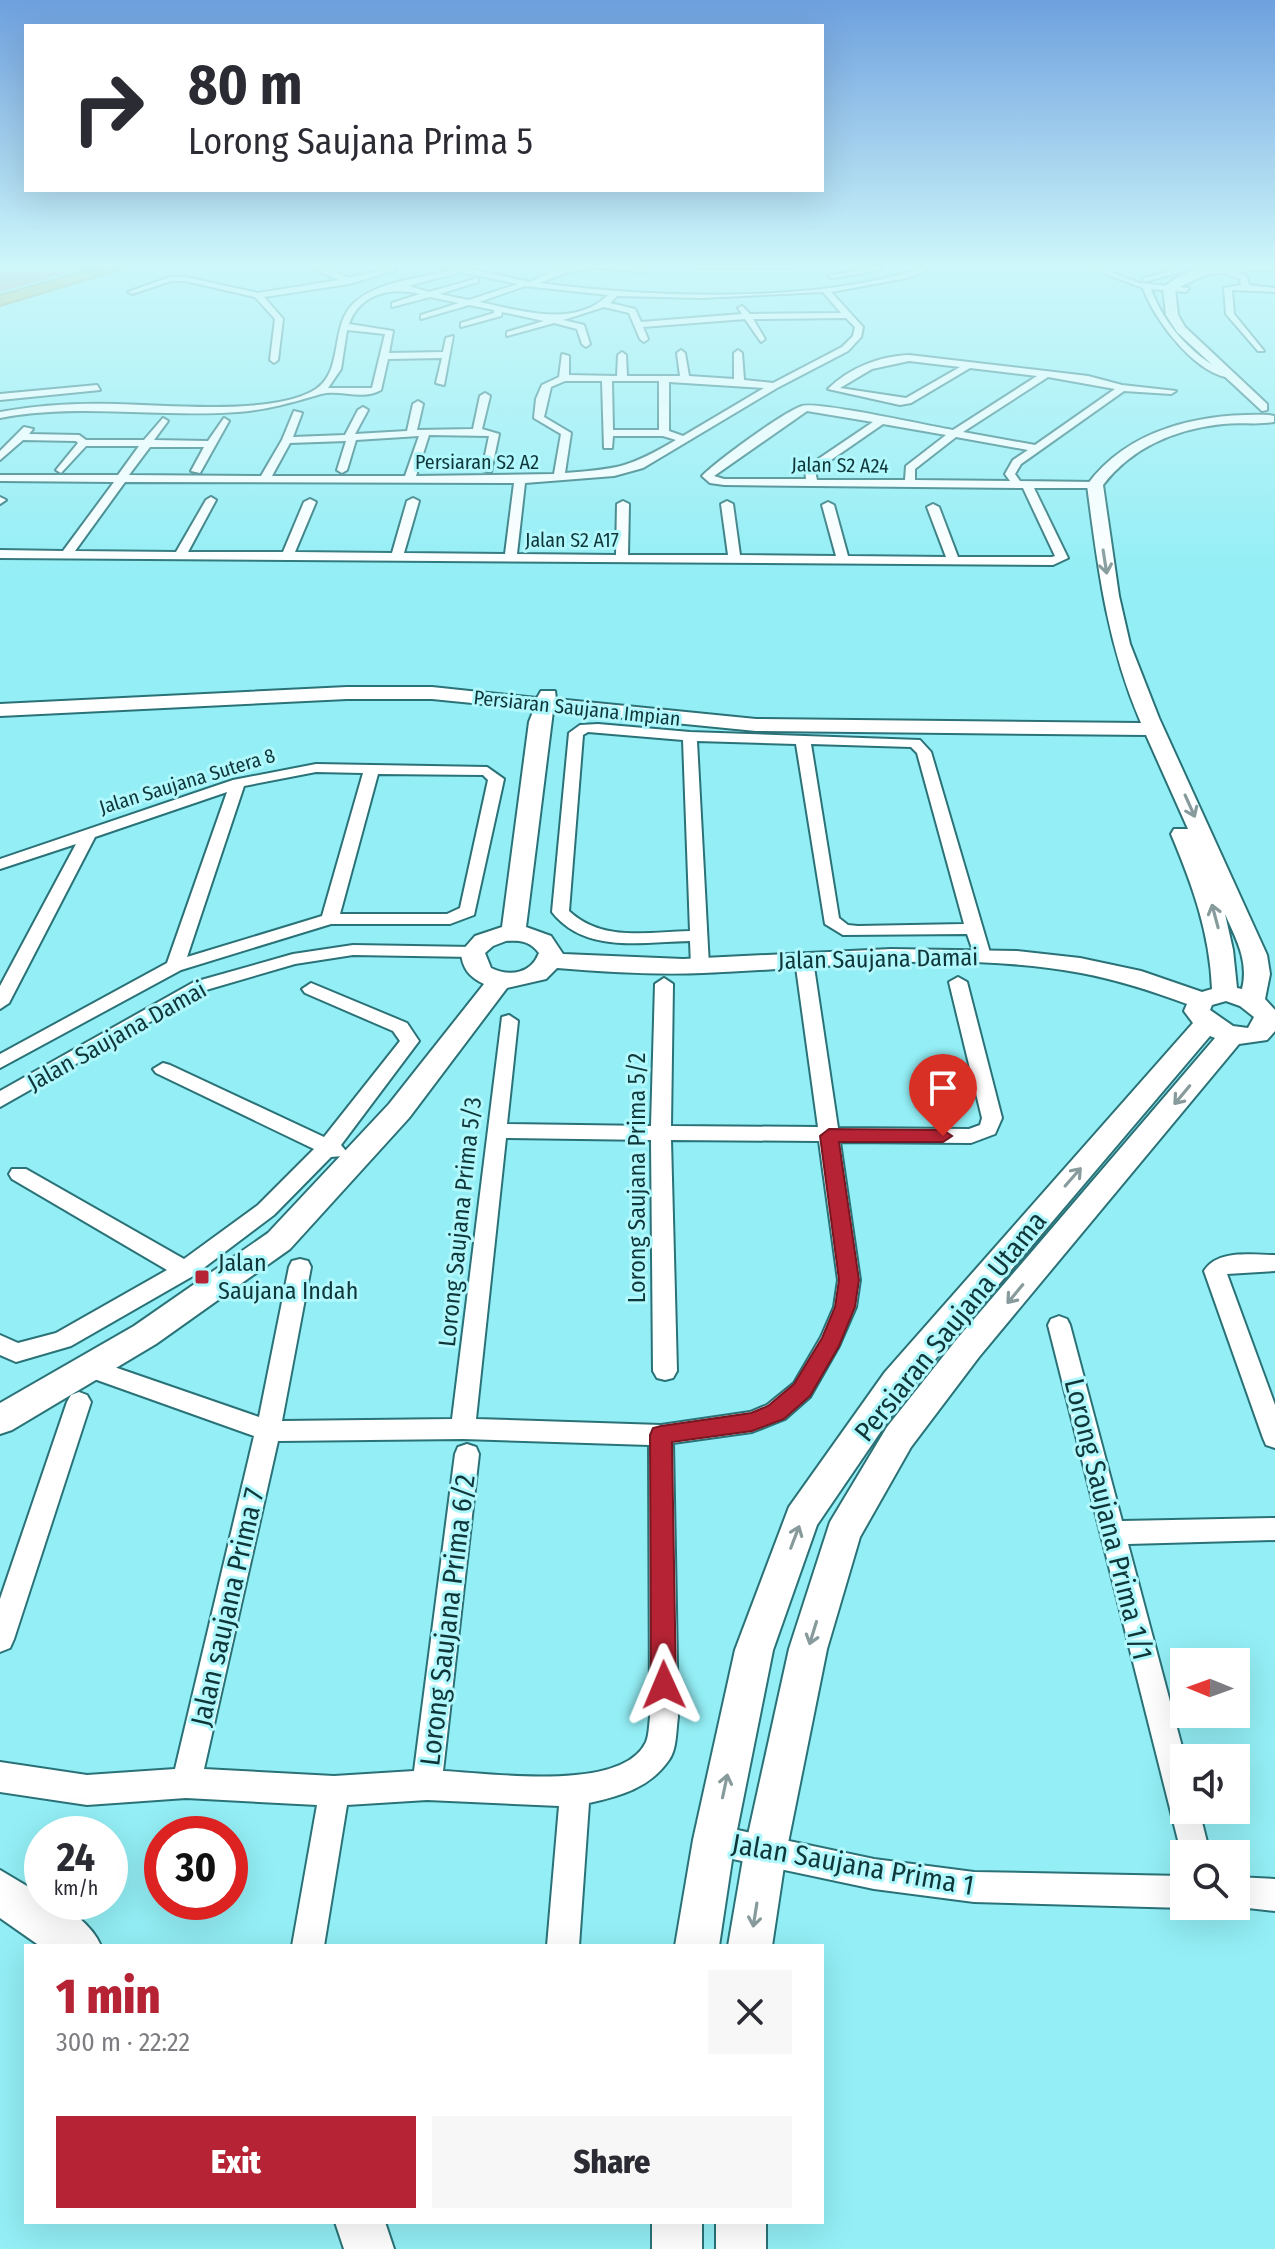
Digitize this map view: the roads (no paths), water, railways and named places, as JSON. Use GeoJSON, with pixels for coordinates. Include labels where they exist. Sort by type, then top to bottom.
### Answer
{"type":"FeatureCollection","features":[{"type":"Feature","properties":{"kind":"main road"},"geometry":{"type":"LineString","coordinates":[[1221,368],[1267,413]]}},
{"type":"Feature","properties":{"kind":"main road"},"geometry":{"type":"LineString","coordinates":[[1240,368],[1261,386]]}},
{"type":"Feature","properties":{"kind":"main road"},"geometry":{"type":"LineString","coordinates":[[1234,1018],[1213,908],[1144,723],[1115,623],[1086,485],[1120,458],[1173,429],[1267,413]]}},
{"type":"Feature","properties":{"kind":"main road","name":"Persiaran Saujana Impian"},"geometry":{"type":"LineString","coordinates":[[0,697],[344,681],[472,684],[546,699]]}},
{"type":"Feature","properties":{"kind":"main road","name":"Persiaran Saujana Impian"},"geometry":{"type":"LineString","coordinates":[[0,710],[347,693],[432,693],[546,699],[756,725],[1144,723]]}},
{"type":"Feature","properties":{"kind":"main road"},"geometry":{"type":"LineString","coordinates":[[513,933],[539,722],[546,699]]}},
{"type":"Feature","properties":{"kind":"main road","name":"Jalan Saujana Damai"},"geometry":{"type":"LineString","coordinates":[[550,960],[700,966],[906,955],[982,956],[1092,969],[1170,987],[1234,1018],[1252,1001],[1258,974],[1255,955],[1144,723]]}},
{"type":"Feature","properties":{"kind":"main road"},"geometry":{"type":"LineString","coordinates":[[513,933],[542,941],[551,953],[550,960],[532,977],[500,980],[474,967],[473,952],[492,937],[513,933]]}},
{"type":"Feature","properties":{"kind":"main road"},"geometry":{"type":"LineString","coordinates":[[0,1420],[145,1335],[279,1241],[358,1159],[399,1111],[500,980]]}},
{"type":"Feature","properties":{"kind":"main road","name":"Persiaran Saujana Utama"},"geometry":{"type":"LineString","coordinates":[[697,1944],[714,1840],[754,1650],[802,1518],[897,1381],[1234,1018]]}},
{"type":"Feature","properties":{"kind":"main road","name":"Persiaran Saujana Utama"},"geometry":{"type":"LineString","coordinates":[[750,1944],[765,1853],[808,1649],[843,1533],[899,1437],[1234,1018]]}},
{"type":"Feature","properties":{"kind":"main road"},"geometry":{"type":"LineString","coordinates":[[0,1892],[76,1944]]}},
{"type":"Feature","properties":{"kind":"main road"},"geometry":{"type":"LineString","coordinates":[[361,2224],[369,2249]]}},
{"type":"Feature","properties":{"kind":"main road"},"geometry":{"type":"LineString","coordinates":[[677,2224],[677,2249]]}},
{"type":"Feature","properties":{"kind":"main road"},"geometry":{"type":"LineString","coordinates":[[741,2224],[741,2249]]}},
{"type":"Feature","properties":{"kind":"street"},"geometry":{"type":"LineString","coordinates":[[321,391],[337,368]]}},
{"type":"Feature","properties":{"kind":"street"},"geometry":{"type":"LineString","coordinates":[[0,415],[30,409],[92,407],[218,412],[257,408],[321,391],[372,392],[376,390],[382,368]]}},
{"type":"Feature","properties":{"kind":"street"},"geometry":{"type":"LineString","coordinates":[[441,383],[444,368]]}},
{"type":"Feature","properties":{"kind":"street"},"geometry":{"type":"LineString","coordinates":[[564,368],[564,378]]}},
{"type":"Feature","properties":{"kind":"street"},"geometry":{"type":"LineString","coordinates":[[622,368],[622,378]]}},
{"type":"Feature","properties":{"kind":"street"},"geometry":{"type":"LineString","coordinates":[[683,368],[685,378]]}},
{"type":"Feature","properties":{"kind":"street"},"geometry":{"type":"LineString","coordinates":[[739,368],[739,381]]}},
{"type":"Feature","properties":{"kind":"street","name":"Persiaran S2 A2"},"geometry":{"type":"LineString","coordinates":[[0,478],[520,480],[614,473],[639,466],[809,368]]}},
{"type":"Feature","properties":{"kind":"street"},"geometry":{"type":"LineString","coordinates":[[874,368],[833,389],[892,402],[908,401],[964,368]]}},
{"type":"Feature","properties":{"kind":"street"},"geometry":{"type":"LineString","coordinates":[[994,368],[1088,379],[1122,388],[1171,391]]}},
{"type":"Feature","properties":{"kind":"street"},"geometry":{"type":"LineString","coordinates":[[910,483],[910,468],[955,433],[1046,374]]}},
{"type":"Feature","properties":{"kind":"street"},"geometry":{"type":"LineString","coordinates":[[559,479],[566,433],[539,418],[545,387],[564,378],[685,378],[724,385],[739,381],[774,386]]}},
{"type":"Feature","properties":{"kind":"street"},"geometry":{"type":"LineString","coordinates":[[607,378],[608,446]]}},
{"type":"Feature","properties":{"kind":"street"},"geometry":{"type":"LineString","coordinates":[[664,378],[664,433]]}},
{"type":"Feature","properties":{"kind":"street"},"geometry":{"type":"LineString","coordinates":[[0,397],[97,388]]}},
{"type":"Feature","properties":{"kind":"street"},"geometry":{"type":"LineString","coordinates":[[1022,484],[1010,474],[1012,469],[1036,448],[1122,388]]}},
{"type":"Feature","properties":{"kind":"street"},"geometry":{"type":"LineString","coordinates":[[477,431],[485,396]]}},
{"type":"Feature","properties":{"kind":"street"},"geometry":{"type":"LineString","coordinates":[[411,433],[418,404]]}},
{"type":"Feature","properties":{"kind":"street","name":"Jalan S2 A24"},"geometry":{"type":"LineString","coordinates":[[883,419],[805,408],[746,446],[707,476],[724,482],[1086,485]]}},
{"type":"Feature","properties":{"kind":"street"},"geometry":{"type":"LineString","coordinates":[[342,470],[352,443],[349,436],[363,410]]}},
{"type":"Feature","properties":{"kind":"street"},"geometry":{"type":"LineString","coordinates":[[265,479],[287,440],[297,413]]}},
{"type":"Feature","properties":{"kind":"street"},"geometry":{"type":"LineString","coordinates":[[0,457],[36,419]]}},
{"type":"Feature","properties":{"kind":"street"},"geometry":{"type":"LineString","coordinates":[[812,482],[809,470],[883,419],[1036,448]]}},
{"type":"Feature","properties":{"kind":"street"},"geometry":{"type":"LineString","coordinates":[[67,554],[163,421]]}},
{"type":"Feature","properties":{"kind":"street"},"geometry":{"type":"LineString","coordinates":[[196,471],[224,421]]}},
{"type":"Feature","properties":{"kind":"street"},"geometry":{"type":"LineString","coordinates":[[287,440],[477,431],[494,434],[487,470]]}},
{"type":"Feature","properties":{"kind":"street"},"geometry":{"type":"LineString","coordinates":[[409,480],[425,432]]}},
{"type":"Feature","properties":{"kind":"street"},"geometry":{"type":"LineString","coordinates":[[608,433],[664,433],[684,439]]}},
{"type":"Feature","properties":{"kind":"street"},"geometry":{"type":"LineString","coordinates":[[21,437],[212,444]]}},
{"type":"Feature","properties":{"kind":"street"},"geometry":{"type":"LineString","coordinates":[[61,470],[83,437]]}},
{"type":"Feature","properties":{"kind":"street"},"geometry":{"type":"LineString","coordinates":[[511,557],[520,480]]}},
{"type":"Feature","properties":{"kind":"street","name":"Jalan S2 A17"},"geometry":{"type":"LineString","coordinates":[[0,554],[843,561],[1053,561],[1062,558],[1022,484]]}},
{"type":"Feature","properties":{"kind":"street"},"geometry":{"type":"LineString","coordinates":[[180,555],[211,500]]}},
{"type":"Feature","properties":{"kind":"street"},"geometry":{"type":"LineString","coordinates":[[397,556],[413,501]]}},
{"type":"Feature","properties":{"kind":"street"},"geometry":{"type":"LineString","coordinates":[[288,555],[310,502]]}},
{"type":"Feature","properties":{"kind":"street"},"geometry":{"type":"LineString","coordinates":[[622,558],[623,504]]}},
{"type":"Feature","properties":{"kind":"street"},"geometry":{"type":"LineString","coordinates":[[727,504],[735,560]]}},
{"type":"Feature","properties":{"kind":"street"},"geometry":{"type":"LineString","coordinates":[[828,505],[843,561]]}},
{"type":"Feature","properties":{"kind":"street"},"geometry":{"type":"LineString","coordinates":[[933,507],[954,561]]}},
{"type":"Feature","properties":{"kind":"street"},"geometry":{"type":"LineString","coordinates":[[697,936],[605,938],[576,927],[560,912],[576,733],[585,728],[690,736],[915,743],[924,752],[982,956]]}},
{"type":"Feature","properties":{"kind":"street"},"geometry":{"type":"LineString","coordinates":[[690,736],[700,966]]}},
{"type":"Feature","properties":{"kind":"street"},"geometry":{"type":"LineString","coordinates":[[803,741],[831,920],[837,927],[858,931],[974,929]]}},
{"type":"Feature","properties":{"kind":"street","name":"Jalan Saujana Sutera 8"},"geometry":{"type":"LineString","coordinates":[[0,864],[238,783],[316,768],[487,771],[496,779],[468,911],[450,919],[330,919]]}},
{"type":"Feature","properties":{"kind":"street"},"geometry":{"type":"LineString","coordinates":[[0,1062],[175,966],[330,919],[372,769]]}},
{"type":"Feature","properties":{"kind":"street"},"geometry":{"type":"LineString","coordinates":[[175,966],[238,783]]}},
{"type":"Feature","properties":{"kind":"street"},"geometry":{"type":"LineString","coordinates":[[0,1003],[88,835]]}},
{"type":"Feature","properties":{"kind":"street","name":"Jalan Saujana Damai"},"geometry":{"type":"LineString","coordinates":[[0,1100],[200,986],[293,959],[353,950],[473,952]]}},
{"type":"Feature","properties":{"kind":"street"},"geometry":{"type":"LineString","coordinates":[[91,1368],[268,1431],[465,1442],[661,1435],[752,1422],[776,1412],[802,1390],[831,1340],[845,1307],[849,1280],[804,960]]}},
{"type":"Feature","properties":{"kind":"street"},"geometry":{"type":"LineString","coordinates":[[175,966],[200,986]]}},
{"type":"Feature","properties":{"kind":"street"},"geometry":{"type":"LineString","coordinates":[[497,1131],[971,1136],[988,1129],[992,1118],[958,982]]}},
{"type":"Feature","properties":{"kind":"street","name":"Lorong Saujana Prima 5/2"},"geometry":{"type":"LineString","coordinates":[[664,984],[661,1133],[665,1371]]}},
{"type":"Feature","properties":{"kind":"street"},"geometry":{"type":"LineString","coordinates":[[8,1349],[63,1340],[185,1270],[266,1210],[327,1148],[410,1041],[400,1027],[311,989]]}},
{"type":"Feature","properties":{"kind":"street","name":"Lorong Saujana Prima 5/3"},"geometry":{"type":"LineString","coordinates":[[465,1442],[509,1021]]}},
{"type":"Feature","properties":{"kind":"street"},"geometry":{"type":"LineString","coordinates":[[163,1069],[327,1148],[358,1159]]}},
{"type":"Feature","properties":{"kind":"street"},"geometry":{"type":"LineString","coordinates":[[19,1174],[185,1270]]}},
{"type":"Feature","properties":{"kind":"street"},"geometry":{"type":"LineString","coordinates":[[1275,1263],[1226,1264],[1215,1271],[1275,1438]]}},
{"type":"Feature","properties":{"kind":"street","name":"Jalan saujana Prima 7"},"geometry":{"type":"LineString","coordinates":[[186,1783],[268,1431],[300,1267]]}},
{"type":"Feature","properties":{"kind":"street","name":"Lorong Saujana Prima 1/1"},"geometry":{"type":"LineString","coordinates":[[1059,1325],[1191,1840]]}},
{"type":"Feature","properties":{"kind":"street"},"geometry":{"type":"LineString","coordinates":[[0,1639],[79,1402]]}},
{"type":"Feature","properties":{"kind":"street"},"geometry":{"type":"LineString","coordinates":[[0,1777],[87,1790],[186,1783],[334,1791],[427,1785],[575,1792],[628,1779],[659,1750],[664,1717],[661,1435]]}},
{"type":"Feature","properties":{"kind":"street","name":"Lorong Saujana Prima 6/2"},"geometry":{"type":"LineString","coordinates":[[427,1785],[465,1442]]}},
{"type":"Feature","properties":{"kind":"street"},"geometry":{"type":"LineString","coordinates":[[1113,1533],[1275,1529]]}},
{"type":"Feature","properties":{"kind":"street"},"geometry":{"type":"LineString","coordinates":[[308,1944],[334,1791]]}},
{"type":"Feature","properties":{"kind":"street"},"geometry":{"type":"LineString","coordinates":[[563,1944],[575,1792]]}},
{"type":"Feature","properties":{"kind":"street","name":"Jalan Saujana Prima 1"},"geometry":{"type":"LineString","coordinates":[[714,1840],[874,1874],[974,1887],[1170,1892]]}},
{"type":"Feature","properties":{"kind":"street"},"geometry":{"type":"LineString","coordinates":[[1250,1894],[1275,1895]]}},
{"type":"Feature","properties":{"kind":"place","name":"Jalan Saujana Indah"},"geometry":{"type":"Point","coordinates":[202,1277]}}]}
